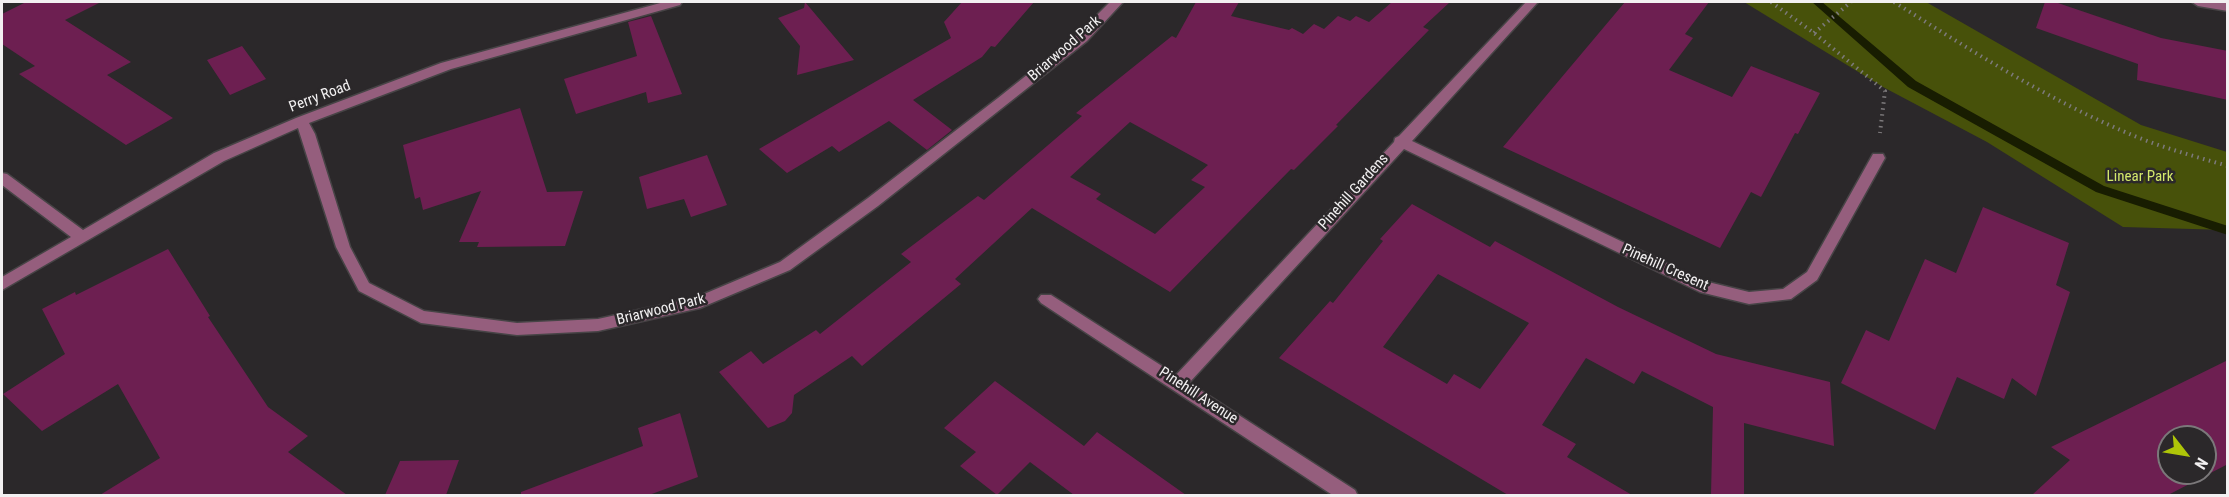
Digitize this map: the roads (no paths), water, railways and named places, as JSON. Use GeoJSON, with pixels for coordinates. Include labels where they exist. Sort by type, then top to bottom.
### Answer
{"type":"FeatureCollection","features":[{"type":"Feature","properties":{"kind":"street","name":"Perry Road"},"geometry":{"type":"LineString","coordinates":[[2,284],[219,157],[302,121],[446,66],[676,2]]}},
{"type":"Feature","properties":{"kind":"street","name":"Briarwood Park"},"geometry":{"type":"LineString","coordinates":[[302,121],[343,247],[364,287],[421,317],[517,328],[598,325],[700,302],[785,266],[873,202],[1003,101],[1082,38],[1117,2]]}},
{"type":"Feature","properties":{"kind":"street","name":"Pinehill Gardens"},"geometry":{"type":"LineString","coordinates":[[1178,384],[1532,2]]}},
{"type":"Feature","properties":{"kind":"street"},"geometry":{"type":"LineString","coordinates":[[2198,2],[2228,7]]}},
{"type":"Feature","properties":{"kind":"street","name":"Pinehill Cresent"},"geometry":{"type":"LineString","coordinates":[[1401,141],[1700,286],[1749,298],[1786,295],[1812,276],[1878,158]]}},
{"type":"Feature","properties":{"kind":"street"},"geometry":{"type":"LineString","coordinates":[[2,178],[81,236]]}},
{"type":"Feature","properties":{"kind":"street","name":"Pinehill Avenue"},"geometry":{"type":"LineString","coordinates":[[1046,298],[1349,495]]}},
{"type":"Feature","properties":{"kind":"waterway"},"geometry":{"type":"LineString","coordinates":[[1817,2],[1912,84],[2100,189],[2228,231]]}},
{"type":"Feature","properties":{"kind":"park label","name":"Linear Park"},"geometry":{"type":"Point","coordinates":[2140,177]}}]}
